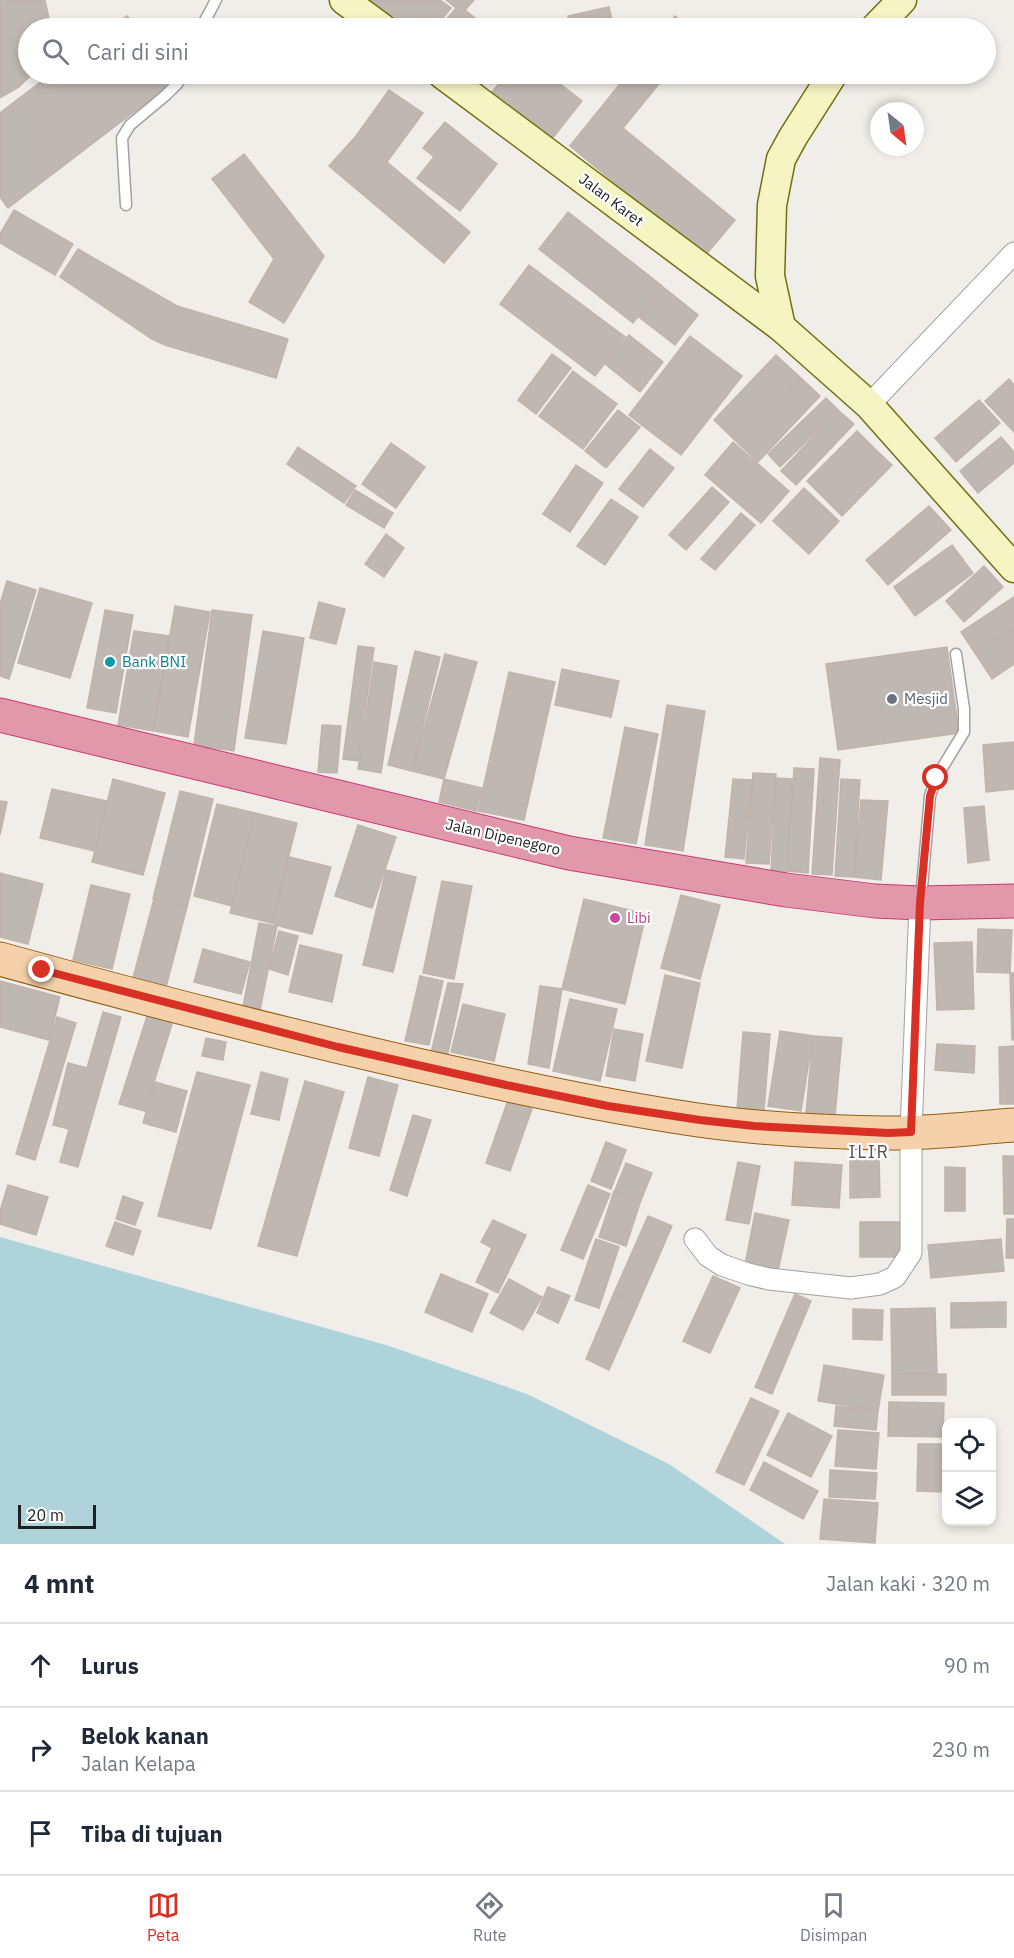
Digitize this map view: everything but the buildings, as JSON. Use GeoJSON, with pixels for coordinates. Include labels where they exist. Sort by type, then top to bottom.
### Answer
{"type":"FeatureCollection","features":[{"type":"Feature","properties":{"kind":"highway","name":"Jalan Dipenegoro"},"geometry":{"type":"LineString","coordinates":[[0,715],[569,853],[786,890],[875,901],[920,903],[1014,901]]}},
{"type":"Feature","properties":{"kind":"main road"},"geometry":{"type":"LineString","coordinates":[[344,0],[368,18]]}},
{"type":"Feature","properties":{"kind":"main road"},"geometry":{"type":"LineString","coordinates":[[885,18],[902,0]]}},
{"type":"Feature","properties":{"kind":"main road","name":"Jalan Karet"},"geometry":{"type":"LineString","coordinates":[[455,84],[781,327],[869,405],[1014,568]]}},
{"type":"Feature","properties":{"kind":"main road"},"geometry":{"type":"LineString","coordinates":[[781,327],[770,276],[772,205],[781,159],[827,84]]}},
{"type":"Feature","properties":{"kind":"main road"},"geometry":{"type":"LineString","coordinates":[[0,959],[338,1047],[608,1106],[754,1126],[868,1133],[1014,1125]]}},
{"type":"Feature","properties":{"kind":"street"},"geometry":{"type":"LineString","coordinates":[[869,405],[1014,253]]}},
{"type":"Feature","properties":{"kind":"street"},"geometry":{"type":"LineString","coordinates":[[696,1239],[708,1256],[722,1265],[747,1274],[769,1279],[851,1288],[880,1284],[895,1277],[911,1253],[911,1132],[920,903]]}},
{"type":"Feature","properties":{"kind":"lane"},"geometry":{"type":"LineString","coordinates":[[206,18],[216,0]]}},
{"type":"Feature","properties":{"kind":"lane"},"geometry":{"type":"LineString","coordinates":[[126,205],[122,143],[124,133],[130,125],[177,84]]}},
{"type":"Feature","properties":{"kind":"lane"},"geometry":{"type":"LineString","coordinates":[[920,903],[930,796],[936,778],[964,732],[964,709],[956,654]]}},
{"type":"Feature","properties":{"kind":"water"},"geometry":{"type":"Polygon","coordinates":[[[0,1237],[386,1345],[527,1394],[669,1464],[785,1544],[0,1544],[0,1237]]]}},
{"type":"Feature","properties":{"kind":"place","name":"Bank BNI"},"geometry":{"type":"Point","coordinates":[110,662]}},
{"type":"Feature","properties":{"kind":"place","name":"Mesjid"},"geometry":{"type":"Point","coordinates":[892,699]}},
{"type":"Feature","properties":{"kind":"place","name":"Libi"},"geometry":{"type":"Point","coordinates":[615,918]}},
{"type":"Feature","properties":{"kind":"district","name":"ILIR"},"geometry":{"type":"Point","coordinates":[869,1152]}},
{"type":"Feature","properties":{"kind":"route"},"geometry":{"type":"LineString","coordinates":[[42,970],[338,1047],[608,1106],[754,1126],[888,1133],[911,1132],[920,903],[930,796],[936,778]]}}]}
